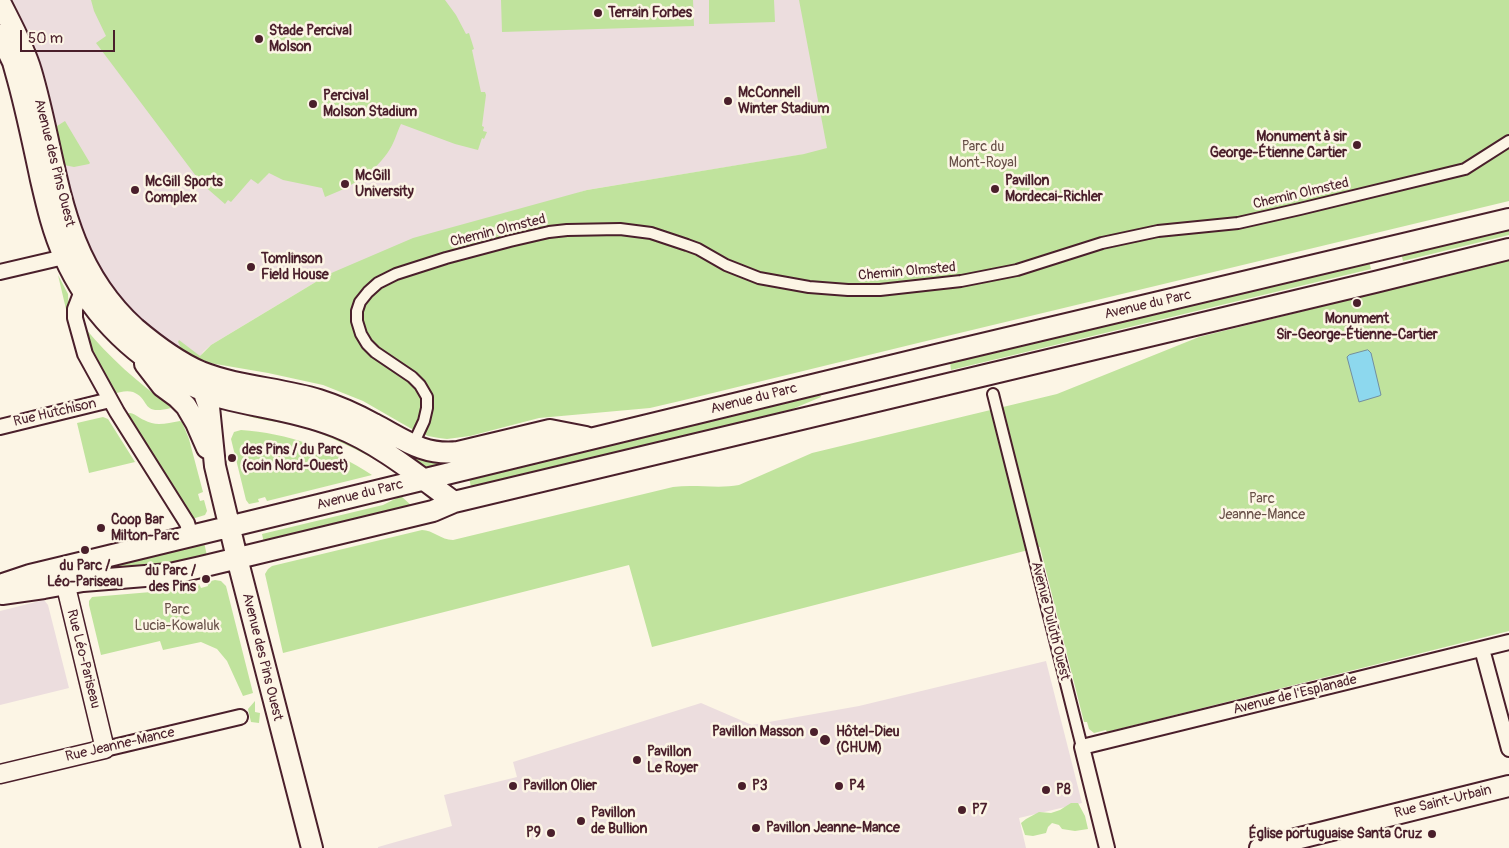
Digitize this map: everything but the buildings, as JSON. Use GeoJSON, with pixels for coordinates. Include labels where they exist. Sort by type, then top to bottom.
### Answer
{"type":"FeatureCollection","features":[{"type":"Feature","properties":{"kind":"main road","name":"Avenue des Pins Ouest"},"geometry":{"type":"LineString","coordinates":[[0,2],[48,211],[64,257],[82,291],[104,320],[131,347],[162,386],[177,397],[188,409],[215,466]]}},
{"type":"Feature","properties":{"kind":"main road","name":"Avenue des Pins Ouest"},"geometry":{"type":"LineString","coordinates":[[0,35],[13,62],[33,77],[66,214],[87,268],[108,300],[126,320],[159,347],[195,369],[222,379],[301,395],[331,404],[370,421],[412,445],[432,451],[458,452],[550,430],[593,439]]}},
{"type":"Feature","properties":{"kind":"main road","name":"Avenue du Parc"},"geometry":{"type":"LineString","coordinates":[[0,594],[190,536],[1509,218]]}},
{"type":"Feature","properties":{"kind":"main road","name":"Avenue du Parc"},"geometry":{"type":"LineString","coordinates":[[0,585],[30,575],[63,576],[82,581],[170,574],[433,511],[454,502],[1509,249]]}},
{"type":"Feature","properties":{"kind":"main road","name":"Avenue des Pins Ouest"},"geometry":{"type":"LineString","coordinates":[[131,347],[159,368],[204,392],[236,401],[295,413],[336,426],[370,443],[454,502]]}},
{"type":"Feature","properties":{"kind":"main road","name":"Avenue des Pins Ouest"},"geometry":{"type":"LineString","coordinates":[[195,369],[209,407],[215,466],[311,848]]}},
{"type":"Feature","properties":{"kind":"main road","name":"Rue Saint-Urbain"},"geometry":{"type":"LineString","coordinates":[[1260,848],[1509,786]]}},
{"type":"Feature","properties":{"kind":"street","name":"Chemin Olmsted"},"geometry":{"type":"LineString","coordinates":[[417,436],[424,421],[427,397],[420,385],[412,377],[375,352],[368,344],[361,334],[357,311],[360,302],[378,283],[412,269],[464,253],[548,232],[620,229],[651,233],[687,245],[726,265],[759,278],[808,287],[888,290],[961,281],[1017,270],[1102,243],[1158,231],[1238,223],[1318,205],[1465,169],[1509,141]]}},
{"type":"Feature","properties":{"kind":"street"},"geometry":{"type":"LineString","coordinates":[[0,272],[64,257]]}},
{"type":"Feature","properties":{"kind":"street"},"geometry":{"type":"LineString","coordinates":[[82,291],[75,309],[77,329],[85,354],[110,400],[182,513],[187,522],[190,536]]}},
{"type":"Feature","properties":{"kind":"street","name":"Avenue Duluth Ouest"},"geometry":{"type":"LineString","coordinates":[[993,394],[1107,848]]}},
{"type":"Feature","properties":{"kind":"street","name":"Rue Hutchison"},"geometry":{"type":"LineString","coordinates":[[0,427],[110,400]]}},
{"type":"Feature","properties":{"kind":"street","name":"Rue Léo-Pariseau"},"geometry":{"type":"LineString","coordinates":[[63,576],[105,749]]}},
{"type":"Feature","properties":{"kind":"street","name":"Avenue de l'Esplanade"},"geometry":{"type":"LineString","coordinates":[[1082,747],[1509,642]]}},
{"type":"Feature","properties":{"kind":"street"},"geometry":{"type":"LineString","coordinates":[[1482,649],[1509,749]]}},
{"type":"Feature","properties":{"kind":"street","name":"Rue Jeanne-Mance"},"geometry":{"type":"LineString","coordinates":[[0,774],[240,717]]}},
{"type":"Feature","properties":{"kind":"shaded area","name":"McGill University"},"geometry":{"type":"Polygon","coordinates":[[[13,0],[802,0],[830,150],[587,190],[329,274],[211,345],[203,352],[198,361],[162,341],[122,306],[93,256],[84,235],[70,188],[47,83],[35,46],[13,0]]]}},
{"type":"Feature","properties":{"kind":"shaded area"},"geometry":{"type":"Polygon","coordinates":[[[44,600],[48,605],[69,688],[0,705],[0,611],[44,600]]]}},
{"type":"Feature","properties":{"kind":"shaded area","name":"Hôtel-Dieu (CHUM)"},"geometry":{"type":"Polygon","coordinates":[[[1046,661],[1082,803],[1019,818],[1026,848],[378,848],[452,826],[444,795],[517,777],[513,762],[701,703],[752,725],[859,706],[1046,661]]]}},
{"type":"Feature","properties":{"kind":"green space","name":"Percival Molson Stadium"},"geometry":{"type":"Polygon","coordinates":[[[91,0],[445,0],[466,34],[469,33],[474,49],[472,50],[481,92],[485,92],[486,95],[482,126],[484,127],[483,131],[487,132],[484,139],[482,138],[478,150],[455,144],[401,124],[384,158],[362,178],[335,193],[325,197],[322,188],[283,180],[269,173],[258,184],[251,179],[231,202],[228,200],[225,204],[202,184],[96,43],[106,36],[91,0]]]}},
{"type":"Feature","properties":{"kind":"green space","name":"Terrain Forbes"},"geometry":{"type":"Polygon","coordinates":[[[501,0],[693,0],[694,26],[502,32],[501,0]]]}},
{"type":"Feature","properties":{"kind":"green space"},"geometry":{"type":"Polygon","coordinates":[[[709,0],[774,0],[775,22],[709,24],[709,0]]]}},
{"type":"Feature","properties":{"kind":"green space","name":"Parc du Mont-Royal"},"geometry":{"type":"Polygon","coordinates":[[[799,0],[1509,0],[1509,201],[650,408],[539,418],[470,436],[447,439],[428,436],[363,401],[323,385],[198,361],[183,352],[178,342],[179,340],[200,356],[211,345],[329,274],[413,238],[587,190],[804,154],[827,148],[799,0]]]}},
{"type":"Feature","properties":{"kind":"green space"},"geometry":{"type":"Polygon","coordinates":[[[65,121],[89,164],[74,167],[64,165],[55,129],[65,121]]]}},
{"type":"Feature","properties":{"kind":"green space"},"geometry":{"type":"Polygon","coordinates":[[[1509,228],[1509,235],[1403,261],[1401,253],[1509,228]]]}},
{"type":"Feature","properties":{"kind":"green space","name":"Parc Jeanne-Mance"},"geometry":{"type":"Polygon","coordinates":[[[1509,260],[1509,631],[1107,732],[1106,730],[1094,733],[1089,729],[1087,722],[1084,722],[1040,547],[652,647],[629,565],[283,653],[265,574],[272,566],[422,530],[453,540],[673,487],[723,487],[739,485],[812,453],[1057,394],[1199,337],[1509,260]]]}},
{"type":"Feature","properties":{"kind":"green space"},"geometry":{"type":"Polygon","coordinates":[[[1369,261],[1371,269],[951,370],[950,362],[1369,261]]]}},
{"type":"Feature","properties":{"kind":"green space"},"geometry":{"type":"Polygon","coordinates":[[[58,275],[68,294],[69,322],[58,275]]]}},
{"type":"Feature","properties":{"kind":"green space"},"geometry":{"type":"Polygon","coordinates":[[[82,327],[124,369],[171,408],[155,410],[150,408],[139,395],[131,391],[113,394],[91,354],[82,327]]]}},
{"type":"Feature","properties":{"kind":"green space"},"geometry":{"type":"Polygon","coordinates":[[[820,394],[821,397],[790,410],[471,487],[469,478],[820,394]]]}},
{"type":"Feature","properties":{"kind":"green space"},"geometry":{"type":"Polygon","coordinates":[[[130,413],[153,423],[182,422],[189,439],[203,492],[198,494],[200,501],[204,500],[207,511],[205,515],[192,519],[124,414],[130,413]]]}},
{"type":"Feature","properties":{"kind":"green space"},"geometry":{"type":"Polygon","coordinates":[[[242,413],[274,415],[349,440],[389,467],[322,434],[292,424],[254,418],[242,413]]]}},
{"type":"Feature","properties":{"kind":"green space"},"geometry":{"type":"Polygon","coordinates":[[[103,417],[108,419],[135,462],[89,473],[77,423],[103,417]]]}},
{"type":"Feature","properties":{"kind":"green space"},"geometry":{"type":"Polygon","coordinates":[[[241,430],[275,435],[309,444],[342,457],[372,475],[267,501],[265,497],[258,499],[259,502],[249,504],[246,500],[231,439],[234,432],[241,430]]]}},
{"type":"Feature","properties":{"kind":"green space"},"geometry":{"type":"Polygon","coordinates":[[[415,455],[446,460],[446,464],[423,470],[408,460],[415,455]]]}},
{"type":"Feature","properties":{"kind":"green space"},"geometry":{"type":"Polygon","coordinates":[[[401,496],[413,507],[264,543],[262,534],[383,505],[401,496]]]}},
{"type":"Feature","properties":{"kind":"green space"},"geometry":{"type":"Polygon","coordinates":[[[204,542],[207,556],[170,565],[85,571],[204,542]]]}},
{"type":"Feature","properties":{"kind":"green space","name":"Parc Lucia-Kowaluk"},"geometry":{"type":"Polygon","coordinates":[[[221,581],[226,586],[253,693],[243,696],[227,661],[217,649],[201,642],[163,650],[160,641],[101,655],[89,605],[92,597],[163,591],[199,584],[201,588],[208,586],[207,582],[221,581]]]}},
{"type":"Feature","properties":{"kind":"green space"},"geometry":{"type":"Polygon","coordinates":[[[255,701],[255,712],[260,713],[259,723],[251,722],[248,709],[255,701]]]}},
{"type":"Feature","properties":{"kind":"green space"},"geometry":{"type":"Polygon","coordinates":[[[1071,803],[1078,803],[1085,816],[1088,829],[1075,831],[1062,829],[1059,825],[1052,823],[1046,833],[1033,836],[1025,835],[1021,823],[1026,819],[1039,812],[1051,813],[1060,810],[1071,803]]]}},
{"type":"Feature","properties":{"kind":"water"},"geometry":{"type":"Polygon","coordinates":[[[1368,350],[1371,353],[1381,395],[1359,402],[1347,357],[1368,350]]]}},
{"type":"Feature","properties":{"kind":"place","name":"Terrain Forbes"},"geometry":{"type":"Point","coordinates":[598,13]}},
{"type":"Feature","properties":{"kind":"place","name":"Stade Percival Molson"},"geometry":{"type":"Point","coordinates":[259,39]}},
{"type":"Feature","properties":{"kind":"place","name":"McConnell Winter Stadium"},"geometry":{"type":"Point","coordinates":[728,101]}},
{"type":"Feature","properties":{"kind":"place","name":"Percival Molson Stadium"},"geometry":{"type":"Point","coordinates":[313,104]}},
{"type":"Feature","properties":{"kind":"place","name":"Monument à sir George-Étienne Cartier"},"geometry":{"type":"Point","coordinates":[1357,145]}},
{"type":"Feature","properties":{"kind":"place","name":"McGill University"},"geometry":{"type":"Point","coordinates":[345,184]}},
{"type":"Feature","properties":{"kind":"place","name":"Pavillon Mordecai-Richler"},"geometry":{"type":"Point","coordinates":[995,189]}},
{"type":"Feature","properties":{"kind":"place","name":"McGill Sports Complex"},"geometry":{"type":"Point","coordinates":[135,190]}},
{"type":"Feature","properties":{"kind":"place","name":"Tomlinson Field House"},"geometry":{"type":"Point","coordinates":[251,267]}},
{"type":"Feature","properties":{"kind":"place","name":"Monument Sir-George-Étienne-Cartier"},"geometry":{"type":"Point","coordinates":[1357,303]}},
{"type":"Feature","properties":{"kind":"place","name":"des Pins / du Parc (coin Nord-Ouest)"},"geometry":{"type":"Point","coordinates":[232,458]}},
{"type":"Feature","properties":{"kind":"place","name":"Coop Bar Milton-Parc"},"geometry":{"type":"Point","coordinates":[101,528]}},
{"type":"Feature","properties":{"kind":"place","name":"du Parc / Léo-Pariseau"},"geometry":{"type":"Point","coordinates":[85,550]}},
{"type":"Feature","properties":{"kind":"place","name":"du Parc / des Pins"},"geometry":{"type":"Point","coordinates":[206,579]}},
{"type":"Feature","properties":{"kind":"place","name":"Pavillon Masson"},"geometry":{"type":"Point","coordinates":[814,732]}},
{"type":"Feature","properties":{"kind":"place","name":"Hôtel-Dieu (CHUM)"},"geometry":{"type":"Point","coordinates":[825,740]}},
{"type":"Feature","properties":{"kind":"place","name":"Pavillon Le Royer"},"geometry":{"type":"Point","coordinates":[637,760]}},
{"type":"Feature","properties":{"kind":"place","name":"Pavillon Olier"},"geometry":{"type":"Point","coordinates":[513,786]}},
{"type":"Feature","properties":{"kind":"place","name":"P3"},"geometry":{"type":"Point","coordinates":[742,786]}},
{"type":"Feature","properties":{"kind":"place","name":"P4"},"geometry":{"type":"Point","coordinates":[839,786]}},
{"type":"Feature","properties":{"kind":"place","name":"P8"},"geometry":{"type":"Point","coordinates":[1046,790]}},
{"type":"Feature","properties":{"kind":"place","name":"P7"},"geometry":{"type":"Point","coordinates":[962,810]}},
{"type":"Feature","properties":{"kind":"place","name":"Pavillon de Bullion"},"geometry":{"type":"Point","coordinates":[581,821]}},
{"type":"Feature","properties":{"kind":"place","name":"Pavillon Jeanne-Mance"},"geometry":{"type":"Point","coordinates":[756,828]}},
{"type":"Feature","properties":{"kind":"place","name":"P9"},"geometry":{"type":"Point","coordinates":[551,833]}},
{"type":"Feature","properties":{"kind":"place","name":"Église portuguaise Santa Cruz"},"geometry":{"type":"Point","coordinates":[1432,834]}}]}
